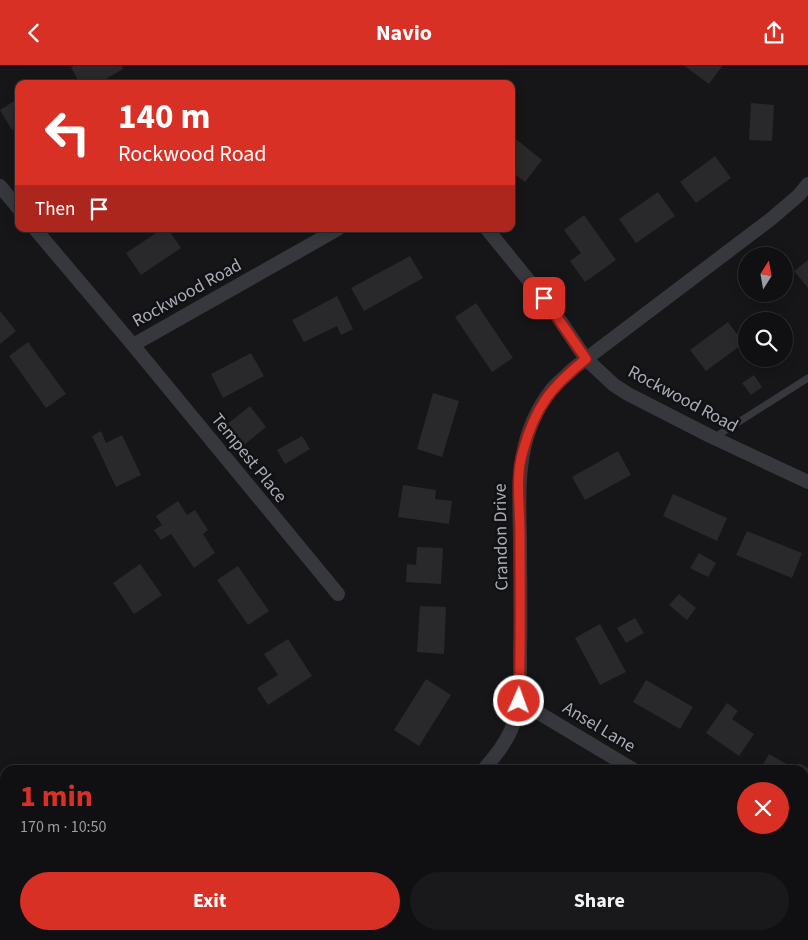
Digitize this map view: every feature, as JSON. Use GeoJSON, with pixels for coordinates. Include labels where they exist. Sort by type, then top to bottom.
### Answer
{"type":"FeatureCollection","features":[{"type":"Feature","properties":{"kind":"street","name":"Crandon Drive"},"geometry":{"type":"LineString","coordinates":[[488,765],[511,730],[519,701],[521,616],[519,475],[522,453],[541,405],[553,388],[586,359],[771,219],[799,195],[808,184]]}},
{"type":"Feature","properties":{"kind":"street"},"geometry":{"type":"LineString","coordinates":[[0,186],[15,204]]}},
{"type":"Feature","properties":{"kind":"street","name":"Rockwood Road"},"geometry":{"type":"LineString","coordinates":[[38,232],[134,345],[333,232]]}},
{"type":"Feature","properties":{"kind":"street","name":"Rockwood Road"},"geometry":{"type":"LineString","coordinates":[[489,232],[555,313],[586,359],[614,385],[714,438],[808,482]]}},
{"type":"Feature","properties":{"kind":"street","name":"Tempest Place"},"geometry":{"type":"LineString","coordinates":[[134,345],[305,557],[338,594]]}},
{"type":"Feature","properties":{"kind":"street","name":"Ansel Lane"},"geometry":{"type":"LineString","coordinates":[[519,701],[626,765]]}},
{"type":"Feature","properties":{"kind":"lane"},"geometry":{"type":"LineString","coordinates":[[714,438],[808,378]]}},
{"type":"Feature","properties":{"kind":"building"},"geometry":{"type":"Polygon","coordinates":[[[74,65],[121,65],[123,69],[104,80],[78,80],[71,67],[74,65]]]}},
{"type":"Feature","properties":{"kind":"building"},"geometry":{"type":"Polygon","coordinates":[[[683,65],[723,65],[709,84],[683,65]]]}},
{"type":"Feature","properties":{"kind":"building"},"geometry":{"type":"Polygon","coordinates":[[[15,101],[15,128],[12,130],[0,110],[15,101]]]}},
{"type":"Feature","properties":{"kind":"building"},"geometry":{"type":"Polygon","coordinates":[[[751,103],[774,105],[772,141],[749,140],[751,103]]]}},
{"type":"Feature","properties":{"kind":"building"},"geometry":{"type":"Polygon","coordinates":[[[516,139],[542,160],[525,182],[515,174],[516,139]]]}},
{"type":"Feature","properties":{"kind":"building"},"geometry":{"type":"Polygon","coordinates":[[[715,156],[731,178],[696,203],[680,182],[715,156]]]}},
{"type":"Feature","properties":{"kind":"building"},"geometry":{"type":"Polygon","coordinates":[[[658,192],[675,216],[636,243],[619,219],[658,192]]]}},
{"type":"Feature","properties":{"kind":"building"},"geometry":{"type":"Polygon","coordinates":[[[584,215],[616,260],[585,282],[570,261],[581,253],[564,230],[584,215]]]}},
{"type":"Feature","properties":{"kind":"building"},"geometry":{"type":"Polygon","coordinates":[[[158,232],[170,232],[181,248],[141,275],[126,253],[158,232]]]}},
{"type":"Feature","properties":{"kind":"building"},"geometry":{"type":"Polygon","coordinates":[[[410,256],[423,278],[364,311],[351,288],[410,256]]]}},
{"type":"Feature","properties":{"kind":"building"},"geometry":{"type":"Polygon","coordinates":[[[808,260],[808,288],[794,271],[808,260]]]}},
{"type":"Feature","properties":{"kind":"building"},"geometry":{"type":"Polygon","coordinates":[[[337,296],[353,329],[341,335],[337,326],[304,342],[292,320],[337,296]]]}},
{"type":"Feature","properties":{"kind":"building"},"geometry":{"type":"Polygon","coordinates":[[[476,303],[513,358],[492,372],[455,317],[476,303]]]}},
{"type":"Feature","properties":{"kind":"building"},"geometry":{"type":"Polygon","coordinates":[[[0,311],[16,331],[0,344],[0,311]]]}},
{"type":"Feature","properties":{"kind":"building"},"geometry":{"type":"Polygon","coordinates":[[[728,322],[738,335],[738,347],[706,371],[690,350],[728,322]]]}},
{"type":"Feature","properties":{"kind":"building"},"geometry":{"type":"Polygon","coordinates":[[[28,342],[66,394],[46,408],[9,356],[28,342]]]}},
{"type":"Feature","properties":{"kind":"building"},"geometry":{"type":"Polygon","coordinates":[[[251,353],[264,376],[223,398],[211,374],[251,353]]]}},
{"type":"Feature","properties":{"kind":"building"},"geometry":{"type":"Polygon","coordinates":[[[754,375],[762,387],[751,395],[742,383],[754,375]]]}},
{"type":"Feature","properties":{"kind":"building"},"geometry":{"type":"Polygon","coordinates":[[[433,393],[459,401],[442,457],[417,449],[433,393]]]}},
{"type":"Feature","properties":{"kind":"building"},"geometry":{"type":"Polygon","coordinates":[[[250,406],[266,427],[238,450],[221,429],[250,406]]]}},
{"type":"Feature","properties":{"kind":"building"},"geometry":{"type":"Polygon","coordinates":[[[101,431],[106,443],[122,435],[141,475],[116,487],[92,436],[101,431]]]}},
{"type":"Feature","properties":{"kind":"building"},"geometry":{"type":"Polygon","coordinates":[[[302,436],[310,449],[285,464],[277,450],[302,436]]]}},
{"type":"Feature","properties":{"kind":"building"},"geometry":{"type":"Polygon","coordinates":[[[618,451],[631,475],[585,500],[572,477],[618,451]]]}},
{"type":"Feature","properties":{"kind":"building"},"geometry":{"type":"Polygon","coordinates":[[[403,485],[436,490],[435,499],[452,501],[449,524],[398,517],[403,485]]]}},
{"type":"Feature","properties":{"kind":"building"},"geometry":{"type":"Polygon","coordinates":[[[673,494],[727,518],[717,541],[663,516],[673,494]]]}},
{"type":"Feature","properties":{"kind":"building"},"geometry":{"type":"Polygon","coordinates":[[[178,501],[187,515],[195,510],[208,530],[203,534],[215,553],[194,568],[171,534],[161,540],[154,530],[162,525],[156,516],[178,501]]]}},
{"type":"Feature","properties":{"kind":"building"},"geometry":{"type":"Polygon","coordinates":[[[747,531],[802,553],[792,578],[736,555],[747,531]]]}},
{"type":"Feature","properties":{"kind":"building"},"geometry":{"type":"Polygon","coordinates":[[[417,547],[443,548],[441,584],[406,582],[407,564],[416,565],[417,547]]]}},
{"type":"Feature","properties":{"kind":"building"},"geometry":{"type":"Polygon","coordinates":[[[699,553],[716,563],[708,577],[690,568],[699,553]]]}},
{"type":"Feature","properties":{"kind":"building"},"geometry":{"type":"Polygon","coordinates":[[[140,564],[162,595],[134,614],[113,583],[140,564]]]}},
{"type":"Feature","properties":{"kind":"building"},"geometry":{"type":"Polygon","coordinates":[[[238,566],[269,611],[248,625],[217,580],[238,566]]]}},
{"type":"Feature","properties":{"kind":"building"},"geometry":{"type":"Polygon","coordinates":[[[679,594],[696,608],[687,620],[669,605],[679,594]]]}},
{"type":"Feature","properties":{"kind":"building"},"geometry":{"type":"Polygon","coordinates":[[[420,606],[446,607],[444,654],[417,652],[420,606]]]}},
{"type":"Feature","properties":{"kind":"building"},"geometry":{"type":"Polygon","coordinates":[[[635,618],[644,633],[626,643],[617,628],[635,618]]]}},
{"type":"Feature","properties":{"kind":"building"},"geometry":{"type":"Polygon","coordinates":[[[600,624],[626,672],[600,685],[575,638],[600,624]]]}},
{"type":"Feature","properties":{"kind":"building"},"geometry":{"type":"Polygon","coordinates":[[[288,639],[312,676],[268,705],[257,688],[278,675],[264,654],[288,639]]]}},
{"type":"Feature","properties":{"kind":"building"},"geometry":{"type":"Polygon","coordinates":[[[426,679],[451,695],[419,746],[394,730],[426,679]]]}},
{"type":"Feature","properties":{"kind":"building"},"geometry":{"type":"Polygon","coordinates":[[[646,680],[693,707],[680,729],[633,702],[646,680]]]}},
{"type":"Feature","properties":{"kind":"building"},"geometry":{"type":"Polygon","coordinates":[[[727,703],[738,711],[732,719],[754,734],[739,756],[706,733],[727,703]]]}},
{"type":"Feature","properties":{"kind":"building"},"geometry":{"type":"Polygon","coordinates":[[[769,754],[789,765],[763,765],[769,754]]]}},
{"type":"Feature","properties":{"kind":"route"},"geometry":{"type":"LineString","coordinates":[[519,701],[521,607],[519,475],[522,453],[541,405],[553,388],[586,359],[544,298]]}}]}
